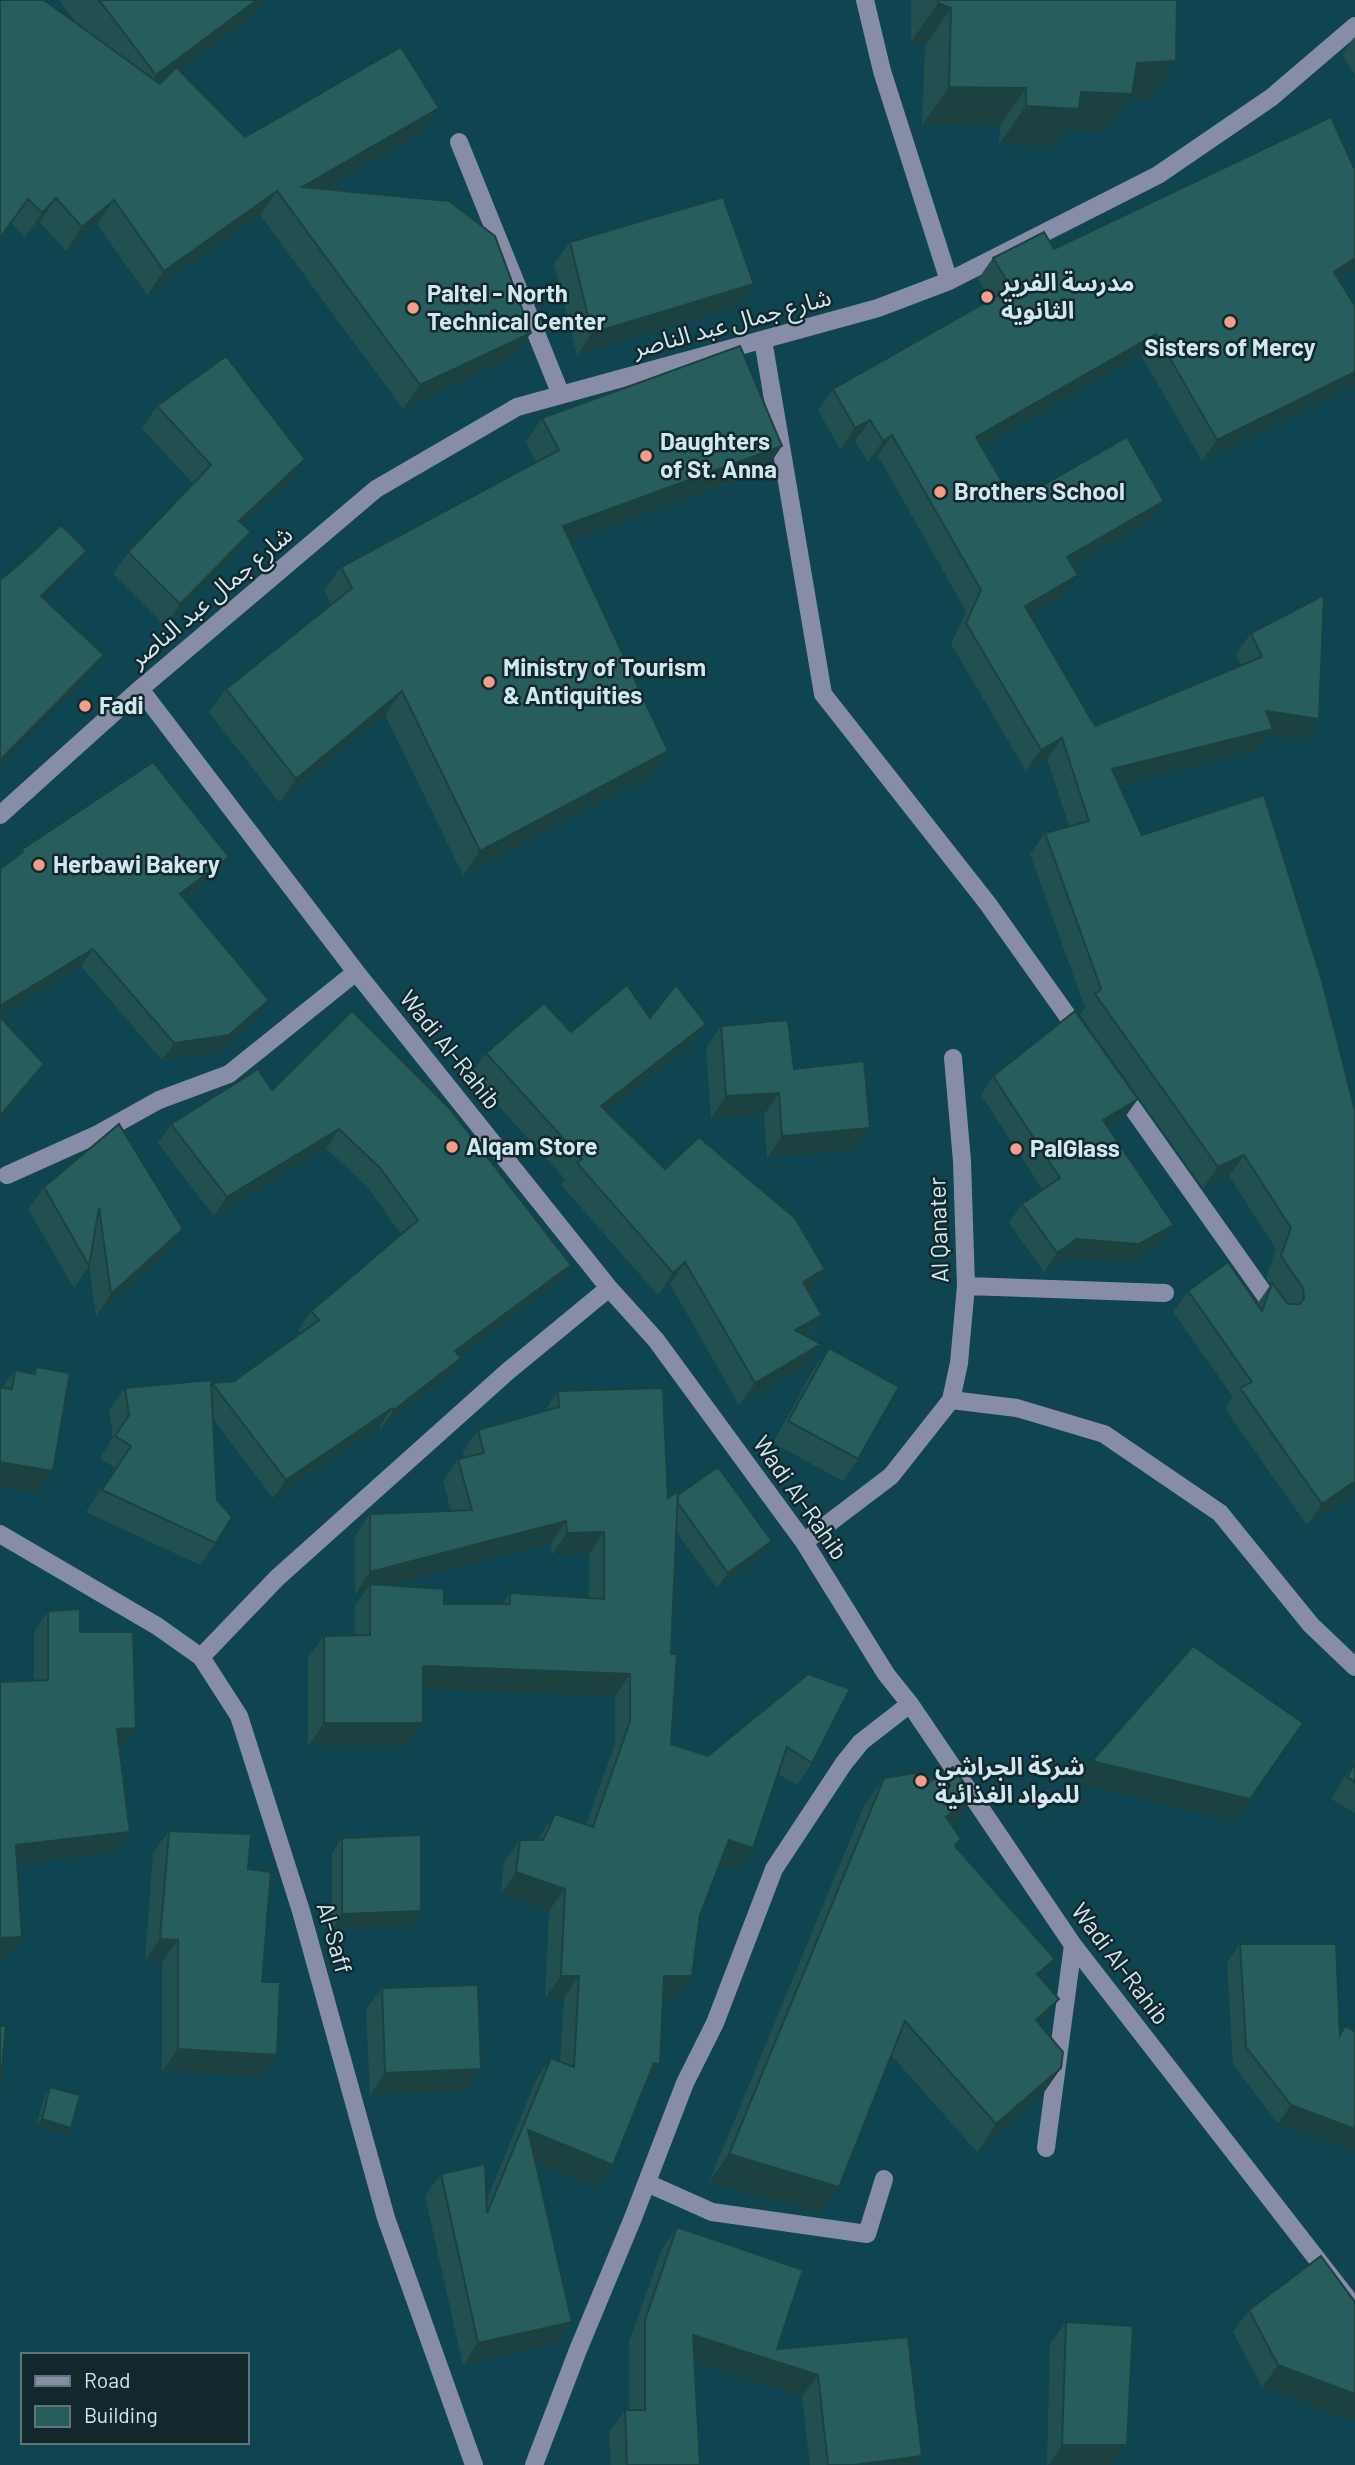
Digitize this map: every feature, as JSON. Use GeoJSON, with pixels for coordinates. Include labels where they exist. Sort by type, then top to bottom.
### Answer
{"type":"FeatureCollection","features":[{"type":"Feature","properties":{"kind":"street"},"geometry":{"type":"LineString","coordinates":[[865,0],[881,71],[948,281]]}},
{"type":"Feature","properties":{"kind":"street","name":"شارع جمال عبد الناصر"},"geometry":{"type":"LineString","coordinates":[[0,815],[140,690],[376,489],[517,407],[878,308],[948,281],[1158,176],[1272,97],[1355,26]]}},
{"type":"Feature","properties":{"kind":"street"},"geometry":{"type":"LineString","coordinates":[[459,142],[561,395]]}},
{"type":"Feature","properties":{"kind":"street"},"geometry":{"type":"LineString","coordinates":[[763,340],[823,694],[988,904],[1093,1052]]}},
{"type":"Feature","properties":{"kind":"street","name":"شارع جمال عبد الناصر"},"geometry":{"type":"LineString","coordinates":[[140,690],[176,737]]}},
{"type":"Feature","properties":{"kind":"street","name":"Wadi Al-Rahib"},"geometry":{"type":"LineString","coordinates":[[176,737],[356,972],[609,1288],[656,1340],[804,1542],[886,1674],[910,1704],[1073,1945],[1355,2308]]}},
{"type":"Feature","properties":{"kind":"street"},"geometry":{"type":"LineString","coordinates":[[8,1175],[96,1135],[159,1100],[229,1074],[356,972]]}},
{"type":"Feature","properties":{"kind":"street","name":"Al Qanater"},"geometry":{"type":"LineString","coordinates":[[951,1400],[959,1363],[967,1286],[962,1161],[953,1058]]}},
{"type":"Feature","properties":{"kind":"street"},"geometry":{"type":"LineString","coordinates":[[1110,1075],[1279,1315]]}},
{"type":"Feature","properties":{"kind":"street"},"geometry":{"type":"LineString","coordinates":[[967,1286],[1165,1293]]}},
{"type":"Feature","properties":{"kind":"street"},"geometry":{"type":"LineString","coordinates":[[201,1657],[287,1569],[507,1372],[609,1288]]}},
{"type":"Feature","properties":{"kind":"street"},"geometry":{"type":"LineString","coordinates":[[804,1542],[891,1476],[951,1400],[1017,1408],[1104,1434],[1220,1513],[1311,1625],[1355,1667]]}},
{"type":"Feature","properties":{"kind":"street","name":"Al-Saff"},"geometry":{"type":"LineString","coordinates":[[0,1534],[157,1626],[201,1657],[239,1716],[301,1911],[386,2218],[474,2465]]}},
{"type":"Feature","properties":{"kind":"street"},"geometry":{"type":"LineString","coordinates":[[534,2465],[685,2082],[715,2023],[774,1868],[861,1742],[910,1704]]}},
{"type":"Feature","properties":{"kind":"street"},"geometry":{"type":"LineString","coordinates":[[1046,2148],[1073,1945]]}},
{"type":"Feature","properties":{"kind":"street"},"geometry":{"type":"LineString","coordinates":[[647,2183],[712,2212],[867,2234],[884,2179]]}},
{"type":"Feature","properties":{"kind":"building"},"geometry":{"type":"Polygon","coordinates":[[[0,0],[44,0],[160,84],[176,67],[245,137],[401,47],[439,108],[302,187],[449,201],[495,236],[531,333],[420,385],[277,191],[164,271],[114,200],[82,227],[56,198],[42,213],[28,199],[0,238],[0,0]]]}},
{"type":"Feature","properties":{"kind":"building"},"geometry":{"type":"Polygon","coordinates":[[[99,0],[257,0],[156,75],[99,0]]]}},
{"type":"Feature","properties":{"kind":"building"},"geometry":{"type":"Polygon","coordinates":[[[938,0],[1177,0],[1176,61],[1137,63],[1132,94],[1081,92],[1079,109],[1026,106],[1026,88],[949,87],[951,8],[938,3],[938,0]]]}},
{"type":"Feature","properties":{"kind":"building"},"geometry":{"type":"Polygon","coordinates":[[[1331,117],[1355,170],[1355,258],[1334,272],[1355,306],[1355,372],[1217,440],[1156,334],[976,437],[1014,502],[1127,437],[1164,501],[1067,557],[1078,575],[1025,606],[1095,726],[1262,657],[1251,633],[1324,595],[1319,719],[1266,711],[1273,729],[1112,769],[1142,835],[1264,795],[1323,984],[1355,1111],[1355,1481],[1322,1504],[1240,1388],[1252,1382],[1188,1291],[1228,1262],[1262,1311],[1272,1283],[1288,1304],[1300,1304],[1304,1298],[1303,1288],[1281,1256],[1291,1228],[1244,1155],[1218,1167],[1095,994],[1101,989],[1045,833],[1089,821],[1062,738],[1041,750],[966,623],[981,590],[892,435],[883,441],[870,420],[855,428],[833,389],[1011,288],[993,258],[1044,232],[1054,249],[1331,117]]]}},
{"type":"Feature","properties":{"kind":"building"},"geometry":{"type":"Polygon","coordinates":[[[723,197],[754,284],[592,333],[570,242],[723,197]]]}},
{"type":"Feature","properties":{"kind":"building"},"geometry":{"type":"Polygon","coordinates":[[[740,346],[782,446],[563,526],[668,751],[480,851],[402,691],[296,779],[226,689],[352,588],[341,567],[559,450],[542,418],[740,346]]]}},
{"type":"Feature","properties":{"kind":"building"},"geometry":{"type":"Polygon","coordinates":[[[226,356],[305,459],[239,521],[251,532],[180,604],[128,552],[211,465],[157,406],[226,356]]]}},
{"type":"Feature","properties":{"kind":"building"},"geometry":{"type":"Polygon","coordinates":[[[61,525],[87,551],[41,596],[104,655],[0,760],[0,580],[61,525]]]}},
{"type":"Feature","properties":{"kind":"building"},"geometry":{"type":"Polygon","coordinates":[[[153,762],[229,857],[180,894],[269,1000],[229,1035],[174,1043],[93,949],[0,1006],[0,869],[23,852],[21,850],[153,762]]]}},
{"type":"Feature","properties":{"kind":"building"},"geometry":{"type":"Polygon","coordinates":[[[627,985],[650,1018],[676,985],[706,1024],[601,1106],[665,1169],[699,1137],[795,1218],[825,1269],[803,1282],[822,1315],[795,1330],[821,1344],[755,1383],[685,1262],[673,1273],[577,1163],[582,1159],[486,1053],[544,1003],[571,1032],[627,985]]]}},
{"type":"Feature","properties":{"kind":"building"},"geometry":{"type":"Polygon","coordinates":[[[352,1011],[450,1109],[571,1265],[455,1351],[461,1358],[394,1410],[392,1408],[286,1480],[212,1383],[234,1381],[319,1320],[311,1311],[418,1220],[380,1168],[339,1129],[227,1197],[171,1124],[258,1069],[272,1090],[352,1011]]]}},
{"type":"Feature","properties":{"kind":"building"},"geometry":{"type":"Polygon","coordinates":[[[1075,1011],[1138,1099],[1103,1120],[1174,1225],[1139,1244],[1077,1239],[1057,1253],[1022,1204],[1060,1178],[993,1076],[1075,1011]]]}},
{"type":"Feature","properties":{"kind":"building"},"geometry":{"type":"Polygon","coordinates":[[[0,1017],[44,1064],[0,1116],[0,1017]]]}},
{"type":"Feature","properties":{"kind":"building"},"geometry":{"type":"Polygon","coordinates":[[[788,1020],[794,1069],[864,1061],[870,1128],[782,1136],[779,1093],[726,1096],[721,1026],[788,1020]]]}},
{"type":"Feature","properties":{"kind":"building"},"geometry":{"type":"Polygon","coordinates":[[[119,1124],[183,1229],[111,1294],[99,1208],[89,1266],[44,1187],[119,1124]]]}},
{"type":"Feature","properties":{"kind":"building"},"geometry":{"type":"Polygon","coordinates":[[[829,1348],[899,1387],[858,1459],[788,1421],[829,1348]]]}},
{"type":"Feature","properties":{"kind":"building"},"geometry":{"type":"Polygon","coordinates":[[[36,1367],[70,1373],[53,1471],[0,1462],[0,1387],[12,1389],[15,1370],[35,1374],[36,1367]]]}},
{"type":"Feature","properties":{"kind":"building"},"geometry":{"type":"Polygon","coordinates":[[[211,1380],[217,1500],[232,1517],[216,1543],[102,1490],[131,1446],[115,1436],[129,1415],[125,1388],[211,1380]]]}},
{"type":"Feature","properties":{"kind":"building"},"geometry":{"type":"Polygon","coordinates":[[[663,1388],[668,1498],[678,1491],[671,1654],[677,1654],[671,1744],[708,1756],[808,1674],[850,1689],[812,1763],[787,1747],[753,1848],[729,1840],[700,1915],[692,1976],[664,1976],[660,2064],[654,2063],[613,2165],[528,2130],[572,2322],[478,2343],[441,2174],[485,2164],[487,2213],[551,2058],[574,2067],[579,1976],[561,1976],[565,1889],[516,1872],[520,1840],[543,1840],[555,1814],[593,1827],[630,1721],[630,1674],[423,1666],[423,1723],[324,1723],[324,1636],[370,1635],[370,1584],[444,1589],[444,1604],[510,1604],[510,1593],[604,1599],[604,1532],[567,1533],[566,1521],[370,1572],[370,1514],[472,1510],[458,1459],[484,1453],[478,1430],[559,1407],[558,1391],[663,1388]]]}},
{"type":"Feature","properties":{"kind":"building"},"geometry":{"type":"Polygon","coordinates":[[[718,1467],[772,1541],[728,1573],[678,1503],[678,1495],[718,1467]]]}},
{"type":"Feature","properties":{"kind":"building"},"geometry":{"type":"Polygon","coordinates":[[[80,1609],[80,1632],[133,1632],[136,1728],[117,1729],[130,1832],[16,1845],[22,1937],[0,1938],[0,1682],[48,1680],[48,1611],[80,1609]]]}},
{"type":"Feature","properties":{"kind":"building"},"geometry":{"type":"Polygon","coordinates":[[[1193,1646],[1303,1723],[1250,1799],[1092,1761],[1193,1646]]]}},
{"type":"Feature","properties":{"kind":"building"},"geometry":{"type":"Polygon","coordinates":[[[1355,1763],[1355,1782],[1347,1777],[1355,1763]]]}},
{"type":"Feature","properties":{"kind":"building"},"geometry":{"type":"Polygon","coordinates":[[[953,1767],[973,1796],[946,1817],[961,1839],[955,1846],[1055,1959],[1037,1974],[1059,1999],[1036,2020],[1063,2052],[1061,2068],[996,2124],[905,2021],[839,2187],[729,2154],[884,1778],[915,1773],[924,1785],[953,1767]]]}},
{"type":"Feature","properties":{"kind":"building"},"geometry":{"type":"Polygon","coordinates":[[[169,1831],[251,1834],[248,1869],[271,1872],[262,1982],[280,1982],[277,2055],[178,2049],[178,1940],[160,1939],[169,1831]]]}},
{"type":"Feature","properties":{"kind":"building"},"geometry":{"type":"Polygon","coordinates":[[[421,1835],[421,1911],[342,1914],[342,1838],[421,1835]]]}},
{"type":"Feature","properties":{"kind":"building"},"geometry":{"type":"Polygon","coordinates":[[[1240,1944],[1336,1944],[1340,2035],[1345,2026],[1355,2031],[1355,2129],[1291,2105],[1246,2047],[1240,1944]]]}},
{"type":"Feature","properties":{"kind":"building"},"geometry":{"type":"Polygon","coordinates":[[[478,1985],[481,2069],[385,2073],[382,1988],[478,1985]]]}},
{"type":"Feature","properties":{"kind":"building"},"geometry":{"type":"Polygon","coordinates":[[[0,2026],[6,2026],[0,2089],[0,2026]]]}},
{"type":"Feature","properties":{"kind":"building"},"geometry":{"type":"Polygon","coordinates":[[[50,2087],[80,2095],[71,2128],[42,2119],[50,2087]]]}},
{"type":"Feature","properties":{"kind":"building"},"geometry":{"type":"Polygon","coordinates":[[[677,2227],[803,2270],[777,2349],[908,2337],[922,2456],[854,2465],[828,2465],[818,2375],[693,2335],[700,2465],[627,2465],[625,2410],[645,2410],[645,2320],[677,2227]]]}},
{"type":"Feature","properties":{"kind":"building"},"geometry":{"type":"Polygon","coordinates":[[[1321,2256],[1355,2302],[1355,2394],[1278,2365],[1249,2310],[1321,2256]]]}},
{"type":"Feature","properties":{"kind":"building"},"geometry":{"type":"Polygon","coordinates":[[[1066,2322],[1133,2326],[1127,2445],[1062,2445],[1066,2322]]]}},
{"type":"Feature","properties":{"kind":"place","name":"مدرسة الفرير الثانوية"},"geometry":{"type":"Point","coordinates":[987,297]}},
{"type":"Feature","properties":{"kind":"place","name":"Paltel - North Technical Center"},"geometry":{"type":"Point","coordinates":[413,308]}},
{"type":"Feature","properties":{"kind":"place","name":"Sisters of Mercy"},"geometry":{"type":"Point","coordinates":[1230,322]}},
{"type":"Feature","properties":{"kind":"place","name":"Daughters of St. Anna"},"geometry":{"type":"Point","coordinates":[646,456]}},
{"type":"Feature","properties":{"kind":"place","name":"Brothers School"},"geometry":{"type":"Point","coordinates":[940,492]}},
{"type":"Feature","properties":{"kind":"place","name":"Ministry of Tourism & Antiquities"},"geometry":{"type":"Point","coordinates":[489,682]}},
{"type":"Feature","properties":{"kind":"place","name":"Fadi"},"geometry":{"type":"Point","coordinates":[85,706]}},
{"type":"Feature","properties":{"kind":"place","name":"Herbawi Bakery"},"geometry":{"type":"Point","coordinates":[39,865]}},
{"type":"Feature","properties":{"kind":"place","name":"Alqam Store"},"geometry":{"type":"Point","coordinates":[452,1147]}},
{"type":"Feature","properties":{"kind":"place","name":"PalGlass"},"geometry":{"type":"Point","coordinates":[1016,1149]}},
{"type":"Feature","properties":{"kind":"place","name":"شركة الجراشي للمواد الغذائية"},"geometry":{"type":"Point","coordinates":[921,1781]}}]}
